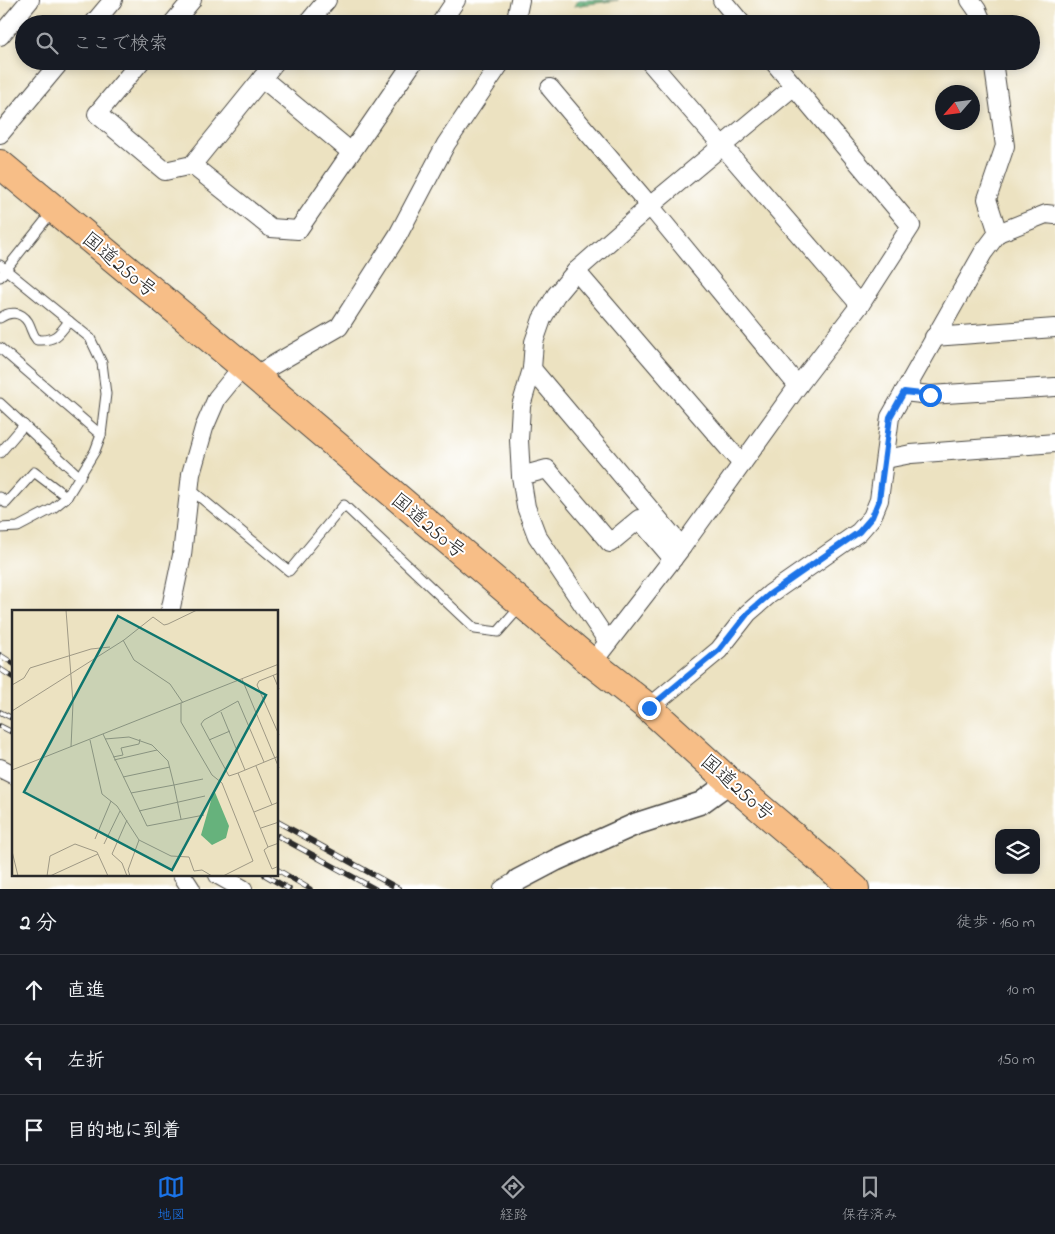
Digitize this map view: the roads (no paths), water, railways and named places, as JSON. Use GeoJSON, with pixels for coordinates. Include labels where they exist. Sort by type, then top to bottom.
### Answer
{"type":"FeatureCollection","features":[{"type":"Feature","properties":{"kind":"highway","name":"国道250号"},"geometry":{"type":"LineString","coordinates":[[0,164],[248,371],[592,663],[649,708],[730,782],[855,889]]}},
{"type":"Feature","properties":{"kind":"street"},"geometry":{"type":"LineString","coordinates":[[18,15],[30,0]]}},
{"type":"Feature","properties":{"kind":"street"},"geometry":{"type":"LineString","coordinates":[[100,15],[112,0]]}},
{"type":"Feature","properties":{"kind":"street"},"geometry":{"type":"LineString","coordinates":[[180,15],[192,0]]}},
{"type":"Feature","properties":{"kind":"street"},"geometry":{"type":"LineString","coordinates":[[314,15],[327,0]]}},
{"type":"Feature","properties":{"kind":"street"},"geometry":{"type":"LineString","coordinates":[[446,15],[456,0]]}},
{"type":"Feature","properties":{"kind":"street"},"geometry":{"type":"LineString","coordinates":[[517,15],[520,0]]}},
{"type":"Feature","properties":{"kind":"street"},"geometry":{"type":"LineString","coordinates":[[722,0],[734,15]]}},
{"type":"Feature","properties":{"kind":"street"},"geometry":{"type":"LineString","coordinates":[[970,0],[980,15]]}},
{"type":"Feature","properties":{"kind":"street"},"geometry":{"type":"LineString","coordinates":[[0,36],[15,18]]}},
{"type":"Feature","properties":{"kind":"street"},"geometry":{"type":"LineString","coordinates":[[0,134],[53,70]]}},
{"type":"Feature","properties":{"kind":"street"},"geometry":{"type":"LineString","coordinates":[[134,70],[97,114],[165,171],[192,165],[269,70]]}},
{"type":"Feature","properties":{"kind":"street"},"geometry":{"type":"LineString","coordinates":[[192,165],[272,228],[298,230],[408,70]]}},
{"type":"Feature","properties":{"kind":"street"},"geometry":{"type":"LineString","coordinates":[[170,610],[182,555],[191,474],[204,428],[217,398],[248,371],[339,327],[398,235],[446,144],[496,70]]}},
{"type":"Feature","properties":{"kind":"street"},"geometry":{"type":"LineString","coordinates":[[657,70],[860,305]]}},
{"type":"Feature","properties":{"kind":"street"},"geometry":{"type":"LineString","coordinates":[[592,663],[678,553],[798,386],[860,305],[911,226],[781,70]]}},
{"type":"Feature","properties":{"kind":"street"},"geometry":{"type":"LineString","coordinates":[[994,70],[1005,146],[987,199],[998,233]]}},
{"type":"Feature","properties":{"kind":"street"},"geometry":{"type":"LineString","coordinates":[[262,78],[351,152]]}},
{"type":"Feature","properties":{"kind":"street"},"geometry":{"type":"LineString","coordinates":[[608,642],[537,536],[526,506],[521,476],[519,440],[522,406],[532,369],[534,342],[542,319],[556,294],[576,271],[650,206],[794,86]]}},
{"type":"Feature","properties":{"kind":"street"},"geometry":{"type":"LineString","coordinates":[[550,88],[798,386]]}},
{"type":"Feature","properties":{"kind":"street"},"geometry":{"type":"LineString","coordinates":[[649,708],[719,650],[748,613],[770,594],[859,532],[872,517],[879,500],[886,459],[886,438],[890,417],[984,253],[998,233],[1046,214],[1055,216]]}},
{"type":"Feature","properties":{"kind":"street"},"geometry":{"type":"LineString","coordinates":[[576,271],[742,464]]}},
{"type":"Feature","properties":{"kind":"street"},"geometry":{"type":"LineString","coordinates":[[934,338],[1055,328]]}},
{"type":"Feature","properties":{"kind":"street"},"geometry":{"type":"LineString","coordinates":[[532,369],[678,553]]}},
{"type":"Feature","properties":{"kind":"street"},"geometry":{"type":"LineString","coordinates":[[904,392],[930,395],[1055,387]]}},
{"type":"Feature","properties":{"kind":"street"},"geometry":{"type":"LineString","coordinates":[[886,459],[911,454],[1055,443]]}},
{"type":"Feature","properties":{"kind":"street"},"geometry":{"type":"LineString","coordinates":[[521,476],[547,469],[610,543],[639,519],[678,553]]}},
{"type":"Feature","properties":{"kind":"street"},"geometry":{"type":"LineString","coordinates":[[0,768],[12,774]]}},
{"type":"Feature","properties":{"kind":"street"},"geometry":{"type":"LineString","coordinates":[[510,884],[556,860],[636,824],[701,803],[730,782]]}},
{"type":"Feature","properties":{"kind":"street"},"geometry":{"type":"LineString","coordinates":[[183,876],[191,889]]}},
{"type":"Feature","properties":{"kind":"street"},"geometry":{"type":"LineString","coordinates":[[220,876],[243,889]]}},
{"type":"Feature","properties":{"kind":"lane"},"geometry":{"type":"LineString","coordinates":[[0,277],[4,268],[54,209]]}},
{"type":"Feature","properties":{"kind":"lane"},"geometry":{"type":"LineString","coordinates":[[0,528],[18,527],[52,509],[68,497],[95,451],[101,435],[106,394],[102,363],[90,338],[4,268]]}},
{"type":"Feature","properties":{"kind":"lane"},"geometry":{"type":"LineString","coordinates":[[0,318],[8,312],[16,313],[28,322],[31,333],[37,340],[47,341],[58,336],[69,321]]}},
{"type":"Feature","properties":{"kind":"lane"},"geometry":{"type":"LineString","coordinates":[[0,348],[101,435]]}},
{"type":"Feature","properties":{"kind":"lane"},"geometry":{"type":"LineString","coordinates":[[0,403],[80,477]]}},
{"type":"Feature","properties":{"kind":"lane"},"geometry":{"type":"LineString","coordinates":[[2,447],[24,425]]}},
{"type":"Feature","properties":{"kind":"lane"},"geometry":{"type":"LineString","coordinates":[[0,497],[6,503],[34,472],[68,497]]}},
{"type":"Feature","properties":{"kind":"lane"},"geometry":{"type":"LineString","coordinates":[[189,488],[289,571],[344,505],[475,629],[498,632],[523,604]]}},
{"type":"Feature","properties":{"kind":"railway"},"geometry":{"type":"LineString","coordinates":[[0,655],[12,663]]}},
{"type":"Feature","properties":{"kind":"railway"},"geometry":{"type":"LineString","coordinates":[[0,669],[12,677]]}},
{"type":"Feature","properties":{"kind":"railway"},"geometry":{"type":"LineString","coordinates":[[0,712],[12,718]]}},
{"type":"Feature","properties":{"kind":"railway"},"geometry":{"type":"LineString","coordinates":[[0,726],[12,732]]}},
{"type":"Feature","properties":{"kind":"railway"},"geometry":{"type":"LineString","coordinates":[[279,823],[399,889]]}},
{"type":"Feature","properties":{"kind":"railway"},"geometry":{"type":"LineString","coordinates":[[279,837],[375,889]]}},
{"type":"Feature","properties":{"kind":"railway"},"geometry":{"type":"LineString","coordinates":[[279,871],[310,889]]}},
{"type":"Feature","properties":{"kind":"railway"},"geometry":{"type":"LineString","coordinates":[[267,876],[289,889]]}}]}
